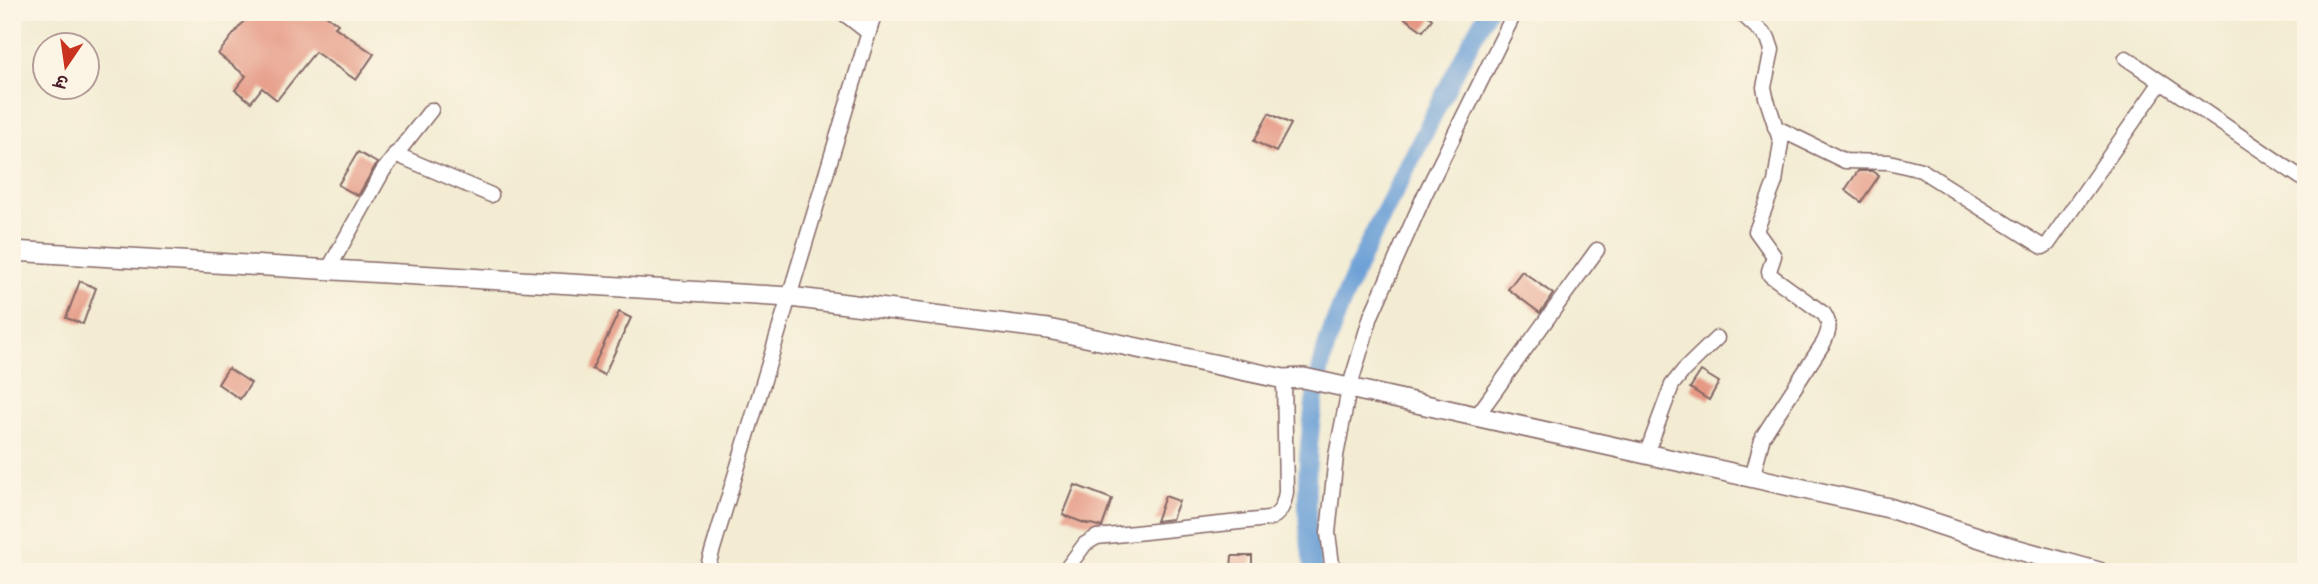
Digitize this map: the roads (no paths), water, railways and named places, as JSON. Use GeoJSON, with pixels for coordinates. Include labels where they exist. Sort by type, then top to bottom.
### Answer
{"type":"FeatureCollection","features":[{"type":"Feature","properties":{"kind":"street"},"geometry":{"type":"LineString","coordinates":[[842,12],[869,33]]}},
{"type":"Feature","properties":{"kind":"street"},"geometry":{"type":"LineString","coordinates":[[706,572],[875,12]]}},
{"type":"Feature","properties":{"kind":"street"},"geometry":{"type":"LineString","coordinates":[[1333,572],[1328,533],[1336,456],[1349,389],[1371,316],[1425,194],[1515,12]]}},
{"type":"Feature","properties":{"kind":"street"},"geometry":{"type":"LineString","coordinates":[[1740,12],[1768,38],[1772,50],[1764,87],[1782,143],[1775,182],[1756,231],[1774,256],[1770,275],[1824,314],[1829,322],[1824,342],[1763,436],[1752,478]]}},
{"type":"Feature","properties":{"kind":"street"},"geometry":{"type":"LineString","coordinates":[[2126,58],[2306,181]]}},
{"type":"Feature","properties":{"kind":"street"},"geometry":{"type":"LineString","coordinates":[[1775,127],[1834,157],[1856,162],[1889,162],[1921,170],[2043,247],[2048,244],[2161,82]]}},
{"type":"Feature","properties":{"kind":"street"},"geometry":{"type":"LineString","coordinates":[[328,270],[395,154],[431,110]]}},
{"type":"Feature","properties":{"kind":"street"},"geometry":{"type":"LineString","coordinates":[[395,154],[491,195]]}},
{"type":"Feature","properties":{"kind":"street"},"geometry":{"type":"LineString","coordinates":[[1476,417],[1597,250]]}},
{"type":"Feature","properties":{"kind":"street"},"geometry":{"type":"LineString","coordinates":[[12,251],[790,297],[1048,329],[1284,379],[1304,378],[1914,515],[2005,546],[2099,572]]}},
{"type":"Feature","properties":{"kind":"street"},"geometry":{"type":"LineString","coordinates":[[1646,455],[1672,385],[1684,369],[1717,338]]}},
{"type":"Feature","properties":{"kind":"street"},"geometry":{"type":"LineString","coordinates":[[1064,572],[1085,544],[1097,537],[1276,517],[1284,505],[1286,492],[1284,379]]}},
{"type":"Feature","properties":{"kind":"waterway"},"geometry":{"type":"LineString","coordinates":[[1314,572],[1307,512],[1307,479],[1313,412],[1326,348],[1369,243],[1487,12]]}}]}
